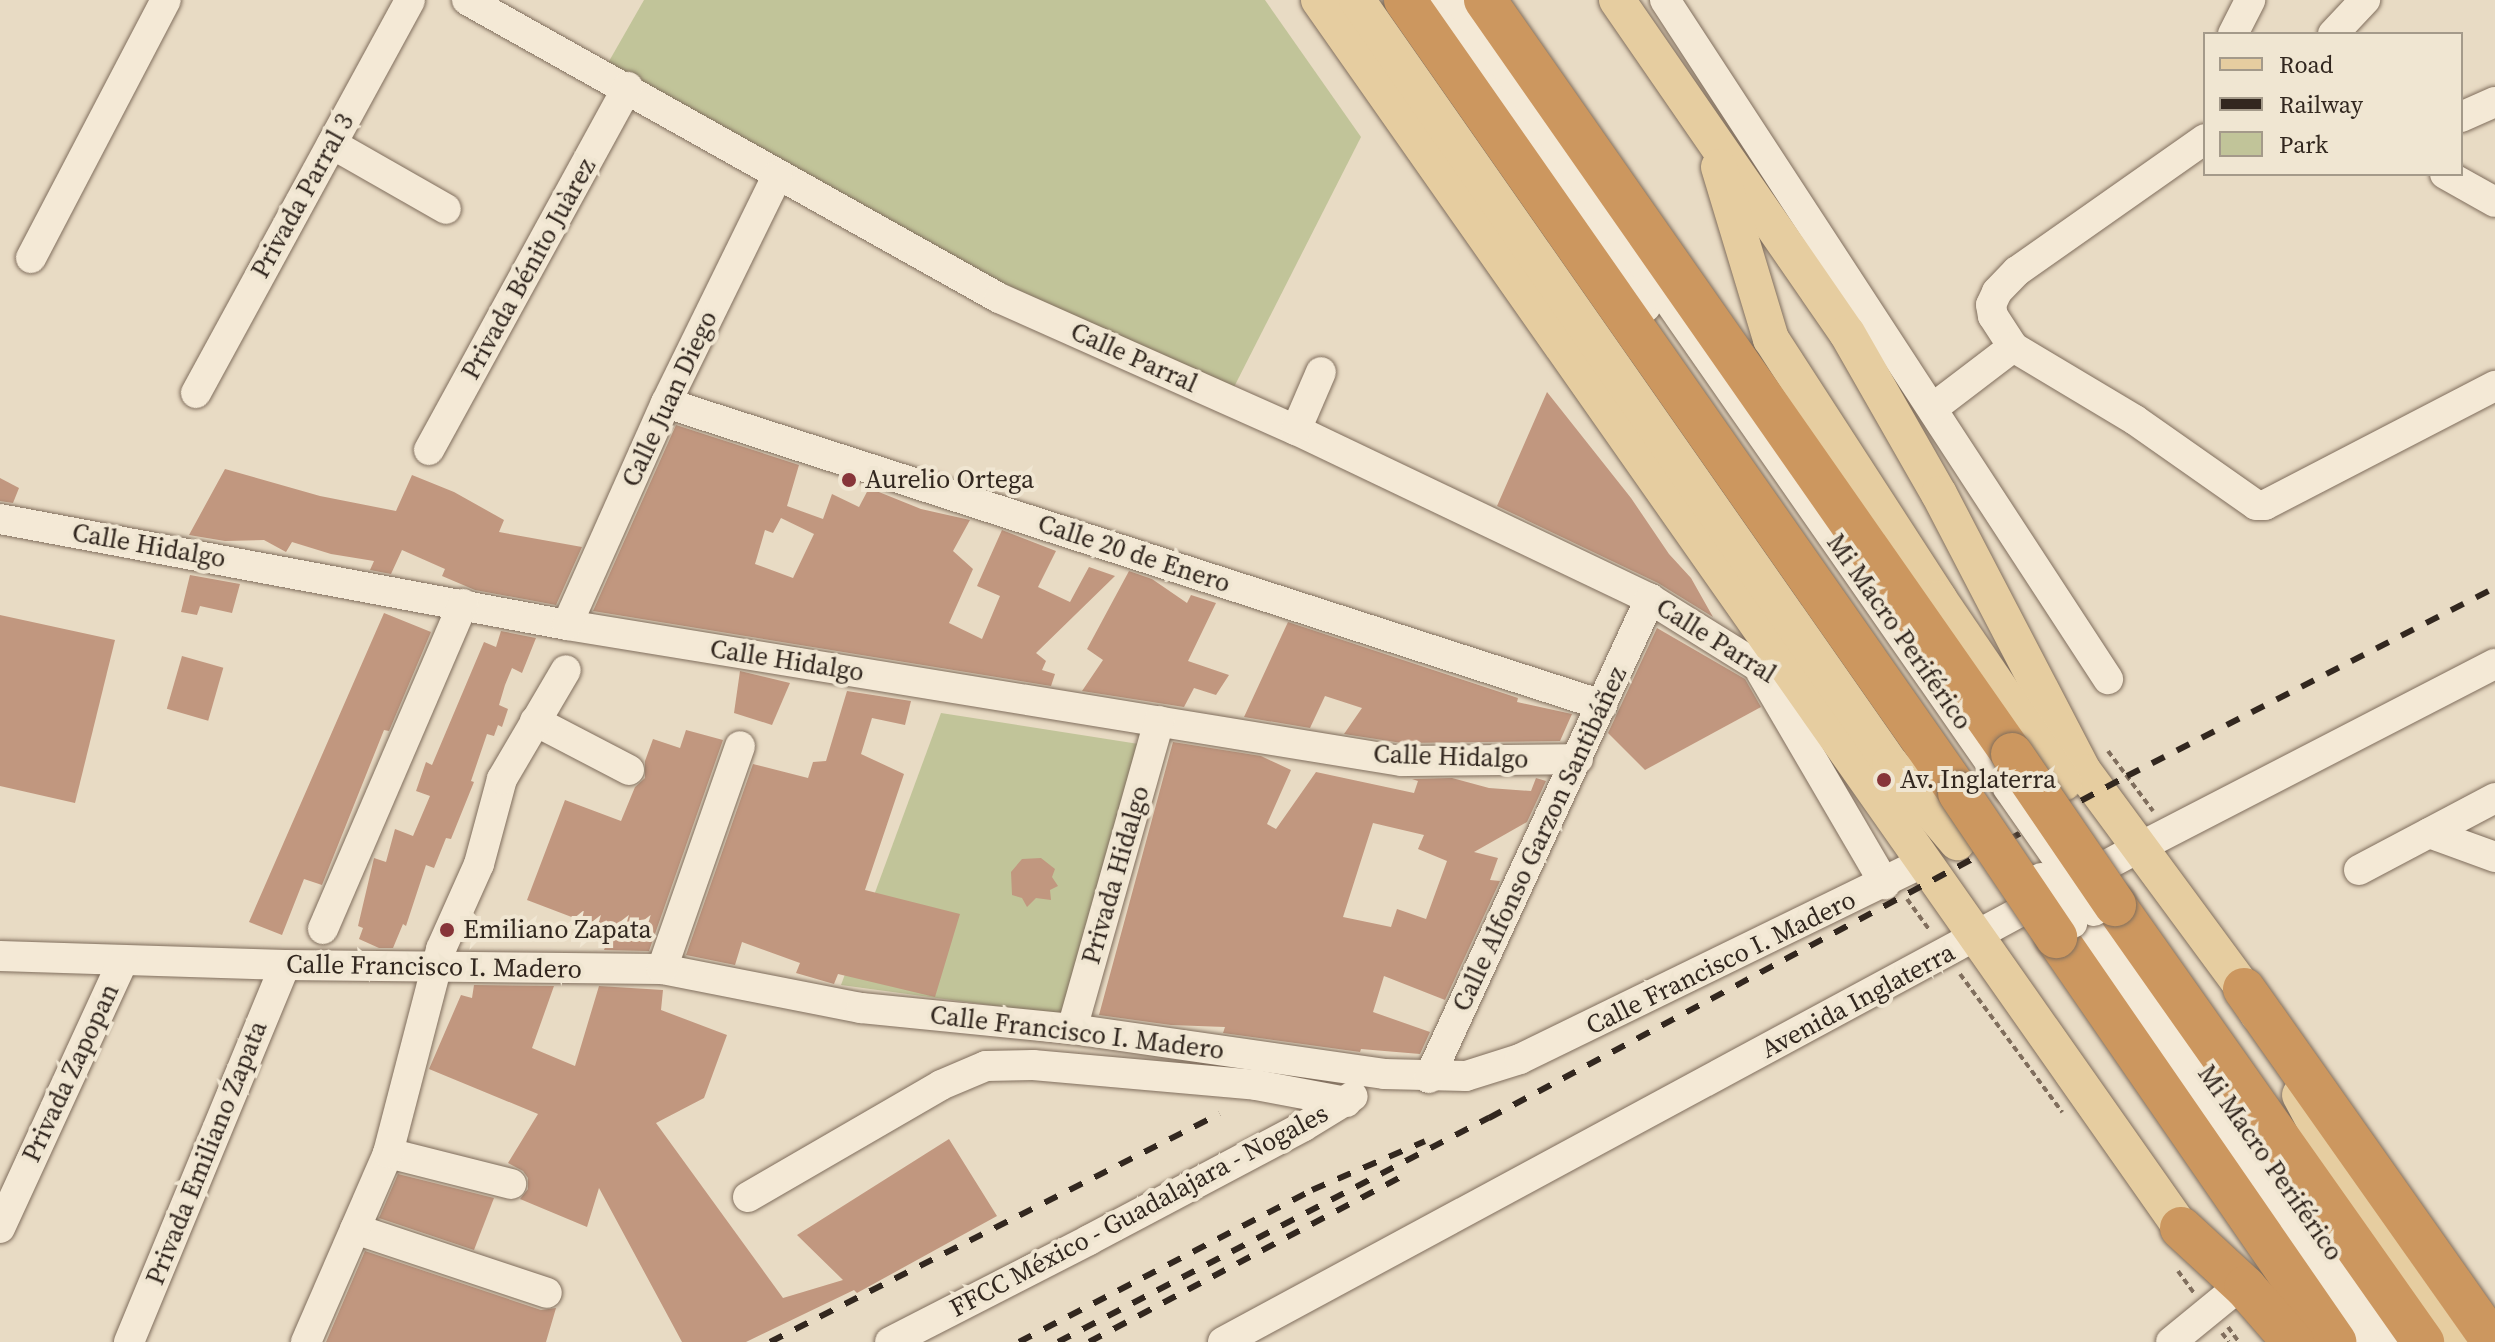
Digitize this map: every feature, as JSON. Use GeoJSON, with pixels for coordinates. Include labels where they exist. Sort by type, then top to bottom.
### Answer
{"type":"FeatureCollection","features":[{"type":"Feature","properties":{"kind":"highway"},"geometry":{"type":"LineString","coordinates":[[1405,0],[1992,784],[2084,919],[2423,1342]]}},
{"type":"Feature","properties":{"kind":"highway"},"geometry":{"type":"LineString","coordinates":[[1485,0],[1992,784],[2084,919],[2335,1342]]}},
{"type":"Feature","properties":{"kind":"highway"},"geometry":{"type":"LineString","coordinates":[[2244,989],[2493,1342]]}},
{"type":"Feature","properties":{"kind":"highway"},"geometry":{"type":"LineString","coordinates":[[2181,1228],[2258,1342]]}},
{"type":"Feature","properties":{"kind":"highway"},"geometry":{"type":"LineString","coordinates":[[2181,1228],[2245,1287],[2293,1342]]}},
{"type":"Feature","properties":{"kind":"main road"},"geometry":{"type":"LineString","coordinates":[[1319,0],[2181,1228]]}},
{"type":"Feature","properties":{"kind":"main road"},"geometry":{"type":"LineString","coordinates":[[1357,0],[1890,763],[1957,842]]}},
{"type":"Feature","properties":{"kind":"main road"},"geometry":{"type":"LineString","coordinates":[[1617,0],[1847,333],[1887,399],[2074,777]]}},
{"type":"Feature","properties":{"kind":"main road"},"geometry":{"type":"LineString","coordinates":[[1449,130],[1497,253]]}},
{"type":"Feature","properties":{"kind":"main road"},"geometry":{"type":"LineString","coordinates":[[1710,135],[1771,339],[1939,599],[2074,777],[2140,847],[2244,989],[2351,1190],[2451,1342]]}},
{"type":"Feature","properties":{"kind":"main road","name":"Calle Francisco I. Madero"},"geometry":{"type":"LineString","coordinates":[[1922,863],[2074,777]]}},
{"type":"Feature","properties":{"kind":"street"},"geometry":{"type":"LineString","coordinates":[[31,258],[166,0]]}},
{"type":"Feature","properties":{"kind":"street","name":"Privada Parral 3"},"geometry":{"type":"LineString","coordinates":[[196,393],[410,0]]}},
{"type":"Feature","properties":{"kind":"street","name":"Calle Parral"},"geometry":{"type":"LineString","coordinates":[[467,0],[505,9],[777,176],[999,298],[1296,430],[1650,599],[1810,698]]}},
{"type":"Feature","properties":{"kind":"street","name":"Mi Macro Periférico"},"geometry":{"type":"LineString","coordinates":[[1432,0],[1992,784]]}},
{"type":"Feature","properties":{"kind":"street","name":"Mi Macro Periférico"},"geometry":{"type":"LineString","coordinates":[[1459,0],[1992,784]]}},
{"type":"Feature","properties":{"kind":"street"},"geometry":{"type":"LineString","coordinates":[[1665,0],[2108,679]]}},
{"type":"Feature","properties":{"kind":"street"},"geometry":{"type":"LineString","coordinates":[[2234,32],[2250,0]]}},
{"type":"Feature","properties":{"kind":"street"},"geometry":{"type":"LineString","coordinates":[[2335,32],[2365,0]]}},
{"type":"Feature","properties":{"kind":"street","name":"Privada Bénito Juàrez"},"geometry":{"type":"LineString","coordinates":[[429,450],[628,87]]}},
{"type":"Feature","properties":{"kind":"street"},"geometry":{"type":"LineString","coordinates":[[2463,116],[2495,102]]}},
{"type":"Feature","properties":{"kind":"street"},"geometry":{"type":"LineString","coordinates":[[2203,140],[2007,281],[1991,305],[1993,316],[2013,347],[2135,420],[2256,505],[2265,505],[2495,386]]}},
{"type":"Feature","properties":{"kind":"street"},"geometry":{"type":"LineString","coordinates":[[332,144],[446,209]]}},
{"type":"Feature","properties":{"kind":"street","name":"Calle Juan Diego"},"geometry":{"type":"LineString","coordinates":[[567,625],[666,403],[777,176]]}},
{"type":"Feature","properties":{"kind":"street"},"geometry":{"type":"LineString","coordinates":[[2449,176],[2495,202]]}},
{"type":"Feature","properties":{"kind":"street"},"geometry":{"type":"LineString","coordinates":[[1933,408],[2013,347]]}},
{"type":"Feature","properties":{"kind":"street"},"geometry":{"type":"LineString","coordinates":[[1296,430],[1321,372]]}},
{"type":"Feature","properties":{"kind":"street","name":"Calle 20 de Enero"},"geometry":{"type":"LineString","coordinates":[[666,403],[1602,705]]}},
{"type":"Feature","properties":{"kind":"street","name":"Calle Hidalgo"},"geometry":{"type":"LineString","coordinates":[[0,519],[567,625],[1401,761],[1578,759]]}},
{"type":"Feature","properties":{"kind":"street","name":"Calle Alfonso Garzon Santibáñez"},"geometry":{"type":"LineString","coordinates":[[1429,1078],[1650,599]]}},
{"type":"Feature","properties":{"kind":"street"},"geometry":{"type":"LineString","coordinates":[[323,929],[463,604]]}},
{"type":"Feature","properties":{"kind":"street"},"geometry":{"type":"LineString","coordinates":[[1755,662],[1885,884]]}},
{"type":"Feature","properties":{"kind":"street","name":"Avenida Inglaterra"},"geometry":{"type":"LineString","coordinates":[[1223,1342],[2140,847],[2495,664]]}},
{"type":"Feature","properties":{"kind":"street"},"geometry":{"type":"LineString","coordinates":[[306,1342],[388,1153],[438,966],[479,864],[502,779],[566,670]]}},
{"type":"Feature","properties":{"kind":"street"},"geometry":{"type":"LineString","coordinates":[[535,721],[629,770]]}},
{"type":"Feature","properties":{"kind":"street","name":"Privada Hidalgo"},"geometry":{"type":"LineString","coordinates":[[1072,1029],[1159,721]]}},
{"type":"Feature","properties":{"kind":"street"},"geometry":{"type":"LineString","coordinates":[[662,969],[740,746]]}},
{"type":"Feature","properties":{"kind":"street"},"geometry":{"type":"LineString","coordinates":[[2359,870],[2495,798]]}},
{"type":"Feature","properties":{"kind":"street"},"geometry":{"type":"LineString","coordinates":[[2429,833],[2495,857]]}},
{"type":"Feature","properties":{"kind":"street","name":"Calle Francisco I. Madero"},"geometry":{"type":"LineString","coordinates":[[0,956],[285,965],[662,969],[861,1008],[1072,1029],[1429,1078],[1466,1076],[1520,1059],[1885,884],[1922,863]]}},
{"type":"Feature","properties":{"kind":"street","name":"Mi Macro Periférico"},"geometry":{"type":"LineString","coordinates":[[2084,919],[2362,1342]]}},
{"type":"Feature","properties":{"kind":"street","name":"Mi Macro Periférico"},"geometry":{"type":"LineString","coordinates":[[2084,919],[2394,1342]]}},
{"type":"Feature","properties":{"kind":"street","name":"Privada Zapopan"},"geometry":{"type":"LineString","coordinates":[[0,1228],[123,961]]}},
{"type":"Feature","properties":{"kind":"street","name":"Privada Emiliano Zapata"},"geometry":{"type":"LineString","coordinates":[[129,1342],[285,965]]}},
{"type":"Feature","properties":{"kind":"street"},"geometry":{"type":"LineString","coordinates":[[748,1197],[964,1073],[986,1066],[1033,1065],[1256,1085],[1346,1102]]}},
{"type":"Feature","properties":{"kind":"street","name":"FFCC México - Guadalajara - Nogales"},"geometry":{"type":"LineString","coordinates":[[890,1342],[1103,1233],[1346,1102],[1384,1074]]}},
{"type":"Feature","properties":{"kind":"street"},"geometry":{"type":"LineString","coordinates":[[388,1153],[511,1184]]}},
{"type":"Feature","properties":{"kind":"street"},"geometry":{"type":"LineString","coordinates":[[355,1229],[547,1293]]}},
{"type":"Feature","properties":{"kind":"street"},"geometry":{"type":"LineString","coordinates":[[2171,1342],[2226,1297]]}},
{"type":"Feature","properties":{"kind":"green space"},"geometry":{"type":"Polygon","coordinates":[[[644,0],[1265,0],[1361,137],[1233,389],[999,287],[608,63],[644,0]]]}},
{"type":"Feature","properties":{"kind":"green space"},"geometry":{"type":"Polygon","coordinates":[[[941,713],[1145,745],[1069,1016],[841,985],[941,713]]]}},
{"type":"Feature","properties":{"kind":"building"},"geometry":{"type":"Polygon","coordinates":[[[1547,392],[1631,498],[1669,554],[1691,578],[1713,617],[1658,583],[1497,506],[1547,392]]]}},
{"type":"Feature","properties":{"kind":"building"},"geometry":{"type":"Polygon","coordinates":[[[676,425],[799,465],[787,506],[823,519],[832,494],[859,507],[869,488],[921,509],[970,520],[953,551],[973,569],[949,623],[982,639],[1000,596],[977,586],[1002,530],[1056,551],[1038,587],[1070,602],[1089,567],[1115,576],[1036,653],[1046,661],[1042,670],[1055,674],[1051,686],[593,611],[676,425]],[[781,518],[773,533],[765,530],[755,564],[793,578],[814,534],[781,518]]]}},
{"type":"Feature","properties":{"kind":"building"},"geometry":{"type":"Polygon","coordinates":[[[225,469],[320,496],[396,511],[412,475],[454,492],[504,520],[499,532],[582,547],[556,605],[475,590],[442,576],[445,569],[402,550],[391,574],[370,570],[374,561],[331,554],[292,542],[286,552],[264,540],[225,541],[189,535],[225,469]]]}},
{"type":"Feature","properties":{"kind":"building"},"geometry":{"type":"Polygon","coordinates":[[[0,478],[19,488],[13,503],[0,501],[0,478]]]}},
{"type":"Feature","properties":{"kind":"building"},"geometry":{"type":"Polygon","coordinates":[[[1129,571],[1152,579],[1187,603],[1191,595],[1216,603],[1188,661],[1229,675],[1216,695],[1194,688],[1184,707],[1082,691],[1103,660],[1087,649],[1129,571]]]}},
{"type":"Feature","properties":{"kind":"building"},"geometry":{"type":"Polygon","coordinates":[[[190,575],[240,584],[232,613],[200,606],[197,615],[181,612],[190,575]]]}},
{"type":"Feature","properties":{"kind":"building"},"geometry":{"type":"Polygon","coordinates":[[[384,613],[431,632],[389,731],[384,730],[322,885],[304,879],[282,935],[249,922],[384,613]]]}},
{"type":"Feature","properties":{"kind":"building"},"geometry":{"type":"Polygon","coordinates":[[[0,615],[115,640],[75,803],[0,786],[0,615]]]}},
{"type":"Feature","properties":{"kind":"building"},"geometry":{"type":"Polygon","coordinates":[[[1288,622],[1518,698],[1517,702],[1572,714],[1560,741],[1402,743],[1344,734],[1362,708],[1325,696],[1310,728],[1244,717],[1288,622]]]}},
{"type":"Feature","properties":{"kind":"building"},"geometry":{"type":"Polygon","coordinates":[[[1657,628],[1745,679],[1761,707],[1645,770],[1608,733],[1657,628]]]}},
{"type":"Feature","properties":{"kind":"building"},"geometry":{"type":"Polygon","coordinates":[[[501,631],[536,638],[522,673],[512,668],[499,705],[508,709],[502,727],[498,725],[494,736],[487,734],[471,781],[474,782],[451,839],[446,838],[434,868],[426,865],[406,926],[403,924],[393,948],[379,948],[359,939],[363,928],[358,926],[374,858],[386,862],[395,829],[413,836],[430,796],[416,791],[426,762],[432,765],[484,642],[496,647],[501,631]]]}},
{"type":"Feature","properties":{"kind":"building"},"geometry":{"type":"Polygon","coordinates":[[[182,656],[223,668],[208,721],[167,709],[182,656]]]}},
{"type":"Feature","properties":{"kind":"building"},"geometry":{"type":"Polygon","coordinates":[[[740,671],[790,683],[772,725],[734,713],[740,671]]]}},
{"type":"Feature","properties":{"kind":"building"},"geometry":{"type":"Polygon","coordinates":[[[847,691],[911,701],[905,725],[872,718],[861,754],[904,774],[865,890],[960,914],[935,997],[838,974],[834,984],[796,973],[800,963],[742,942],[735,965],[686,955],[753,764],[808,778],[813,762],[826,761],[847,691]]]}},
{"type":"Feature","properties":{"kind":"building"},"geometry":{"type":"Polygon","coordinates":[[[686,730],[723,740],[649,951],[604,950],[611,932],[527,900],[565,800],[621,821],[635,787],[645,778],[645,761],[653,739],[680,748],[686,730]]]}},
{"type":"Feature","properties":{"kind":"building"},"geometry":{"type":"Polygon","coordinates":[[[1173,742],[1261,756],[1291,770],[1267,824],[1276,829],[1316,772],[1414,793],[1418,781],[1412,779],[1452,778],[1489,788],[1531,791],[1536,778],[1546,781],[1527,822],[1474,852],[1498,858],[1490,880],[1500,881],[1445,1000],[1384,976],[1373,1012],[1430,1032],[1420,1054],[1361,1049],[1360,1052],[1223,1033],[1225,1027],[1171,1025],[1099,1015],[1173,742]],[[1373,823],[1343,917],[1391,927],[1397,909],[1426,919],[1447,861],[1418,849],[1424,835],[1373,823]]]}},
{"type":"Feature","properties":{"kind":"building"},"geometry":{"type":"Polygon","coordinates":[[[1041,858],[1055,869],[1052,877],[1058,886],[1050,890],[1051,900],[1036,898],[1027,907],[1022,898],[1012,895],[1011,872],[1022,859],[1041,858]]]}},
{"type":"Feature","properties":{"kind":"building"},"geometry":{"type":"Polygon","coordinates":[[[474,985],[554,986],[532,1048],[575,1066],[599,986],[663,990],[661,1010],[727,1035],[704,1098],[656,1123],[783,1298],[843,1280],[797,1235],[949,1139],[997,1216],[857,1293],[854,1290],[746,1342],[682,1342],[599,1188],[587,1227],[520,1199],[528,1189],[528,1178],[523,1171],[508,1163],[538,1114],[429,1069],[461,995],[472,998],[474,985]]]}},
{"type":"Feature","properties":{"kind":"building"},"geometry":{"type":"Polygon","coordinates":[[[398,1174],[494,1198],[474,1250],[379,1218],[398,1174]]]}},
{"type":"Feature","properties":{"kind":"building"},"geometry":{"type":"Polygon","coordinates":[[[365,1251],[541,1310],[556,1308],[546,1342],[326,1342],[365,1251]]]}},
{"type":"Feature","properties":{"kind":"railway"},"geometry":{"type":"LineString","coordinates":[[1058,1342],[1489,1118],[2127,776],[2495,588]]}},
{"type":"Feature","properties":{"kind":"railway"},"geometry":{"type":"LineString","coordinates":[[770,1342],[1219,1114]]}},
{"type":"Feature","properties":{"kind":"railway"},"geometry":{"type":"LineString","coordinates":[[1019,1342],[1312,1190],[1425,1141]]}},
{"type":"Feature","properties":{"kind":"railway"},"geometry":{"type":"LineString","coordinates":[[1089,1342],[1400,1177]]}},
{"type":"Feature","properties":{"kind":"place","name":"Aurelio Ortega"},"geometry":{"type":"Point","coordinates":[849,480]}},
{"type":"Feature","properties":{"kind":"place","name":"Av. Inglaterra"},"geometry":{"type":"Point","coordinates":[1884,780]}},
{"type":"Feature","properties":{"kind":"place","name":"Emiliano Zapata"},"geometry":{"type":"Point","coordinates":[447,930]}}]}
